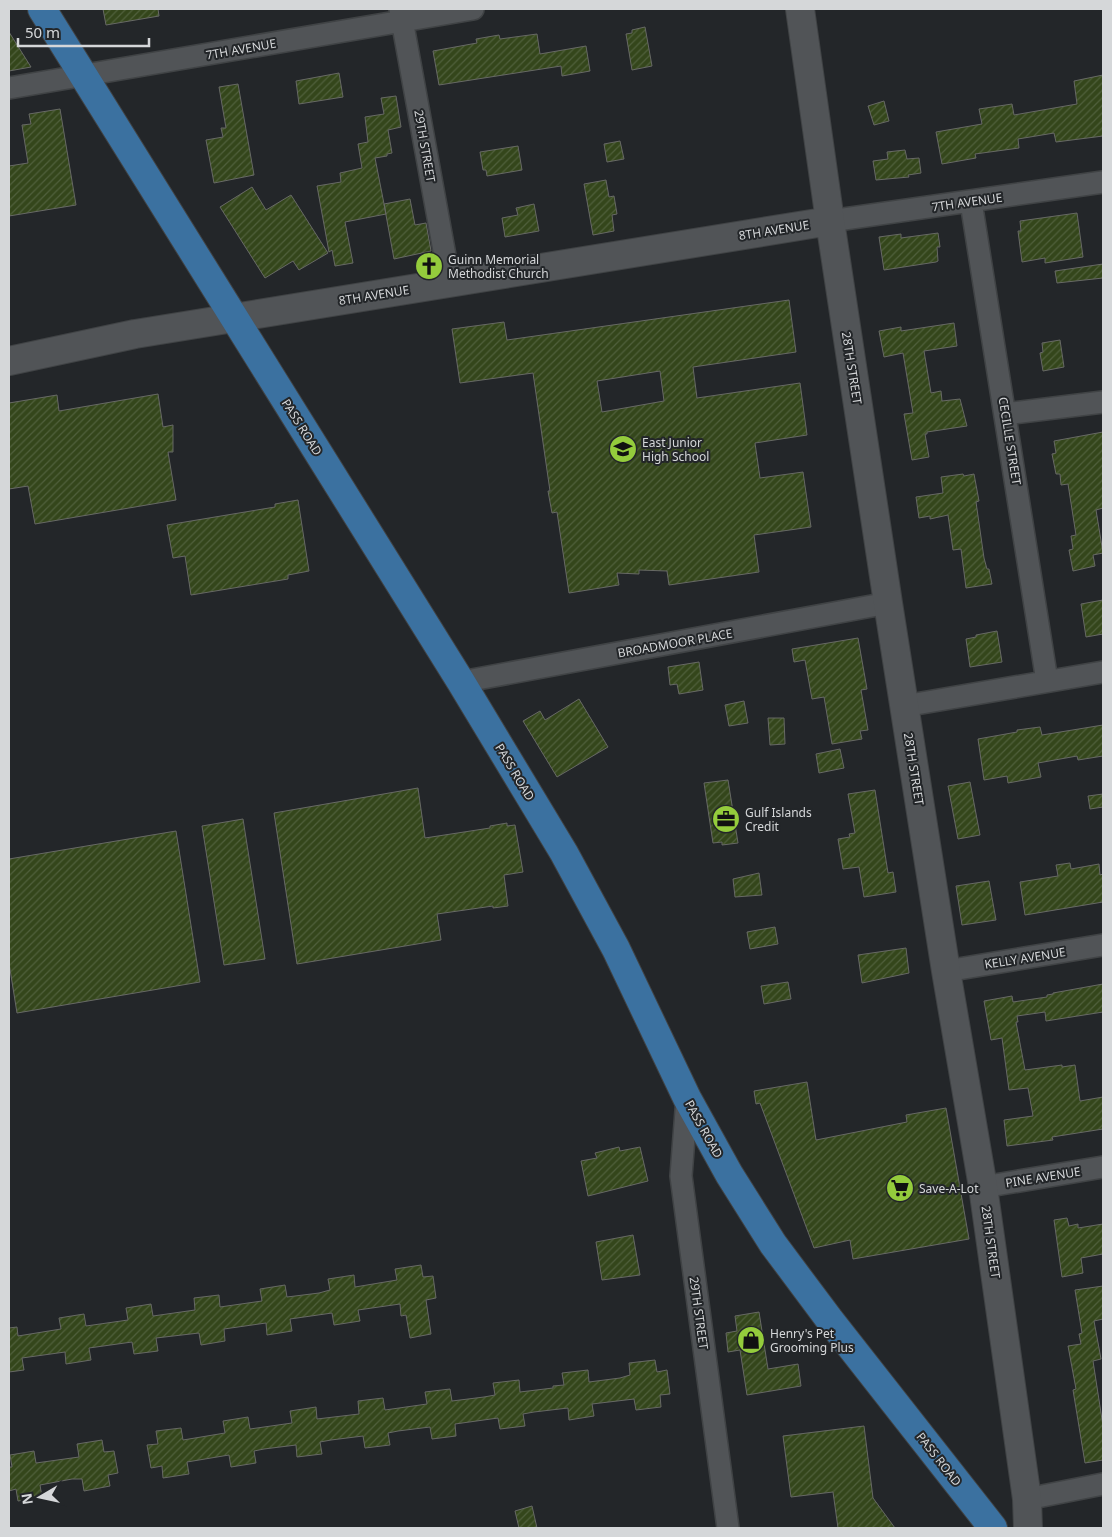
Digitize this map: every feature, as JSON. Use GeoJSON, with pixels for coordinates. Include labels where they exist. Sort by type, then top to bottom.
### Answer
{"type":"FeatureCollection","features":[{"type":"Feature","properties":{"kind":"main road","name":"PASS ROAD"},"geometry":{"type":"LineString","coordinates":[[42,9],[461,682],[568,860],[616,949],[687,1098],[729,1174],[774,1244],[829,1319],[992,1528]]}},
{"type":"Feature","properties":{"kind":"street","name":"7TH AVENUE"},"geometry":{"type":"LineString","coordinates":[[9,88],[401,15],[473,9]]}},
{"type":"Feature","properties":{"kind":"street","name":"28TH STREET"},"geometry":{"type":"LineString","coordinates":[[800,9],[830,221],[904,706],[946,971],[983,1187],[1027,1499],[1028,1528]]}},
{"type":"Feature","properties":{"kind":"street","name":"29TH STREET"},"geometry":{"type":"LineString","coordinates":[[401,15],[450,282]]}},
{"type":"Feature","properties":{"kind":"street","name":"7TH AVENUE"},"geometry":{"type":"LineString","coordinates":[[830,221],[1103,182]]}},
{"type":"Feature","properties":{"kind":"street","name":"CECILLE STREET"},"geometry":{"type":"LineString","coordinates":[[971,202],[1047,681]]}},
{"type":"Feature","properties":{"kind":"street","name":"8TH AVENUE"},"geometry":{"type":"LineString","coordinates":[[9,361],[135,334],[830,221]]}},
{"type":"Feature","properties":{"kind":"street"},"geometry":{"type":"LineString","coordinates":[[1006,414],[1103,402]]}},
{"type":"Feature","properties":{"kind":"street","name":"BROADMOOR PLACE"},"geometry":{"type":"LineString","coordinates":[[461,682],[888,603]]}},
{"type":"Feature","properties":{"kind":"street"},"geometry":{"type":"LineString","coordinates":[[904,706],[1103,672]]}},
{"type":"Feature","properties":{"kind":"street","name":"KELLY AVENUE"},"geometry":{"type":"LineString","coordinates":[[946,971],[1103,945]]}},
{"type":"Feature","properties":{"kind":"street","name":"29TH STREET"},"geometry":{"type":"LineString","coordinates":[[687,1098],[681,1176],[728,1528]]}},
{"type":"Feature","properties":{"kind":"street","name":"PINE AVENUE"},"geometry":{"type":"LineString","coordinates":[[983,1187],[1103,1167]]}},
{"type":"Feature","properties":{"kind":"street"},"geometry":{"type":"LineString","coordinates":[[1027,1499],[1103,1484]]}},
{"type":"Feature","properties":{"kind":"building"},"geometry":{"type":"Polygon","coordinates":[[[103,9],[158,9],[159,16],[106,25],[103,9]]]}},
{"type":"Feature","properties":{"kind":"building"},"geometry":{"type":"Polygon","coordinates":[[[645,27],[652,66],[632,70],[626,34],[632,33],[632,30],[645,27]]]}},
{"type":"Feature","properties":{"kind":"building"},"geometry":{"type":"Polygon","coordinates":[[[9,32],[31,67],[9,71],[9,32]]]}},
{"type":"Feature","properties":{"kind":"building"},"geometry":{"type":"Polygon","coordinates":[[[537,34],[540,54],[586,46],[590,71],[562,76],[561,66],[439,85],[433,51],[477,43],[476,39],[499,35],[500,39],[537,34]]]}},
{"type":"Feature","properties":{"kind":"building"},"geometry":{"type":"Polygon","coordinates":[[[339,73],[343,97],[299,104],[296,81],[339,73]]]}},
{"type":"Feature","properties":{"kind":"building"},"geometry":{"type":"Polygon","coordinates":[[[1103,75],[1103,136],[1056,142],[1054,133],[1018,139],[1019,148],[975,154],[976,158],[942,164],[936,132],[982,124],[979,109],[1012,104],[1014,115],[1077,104],[1074,81],[1103,75]]]}},
{"type":"Feature","properties":{"kind":"building"},"geometry":{"type":"Polygon","coordinates":[[[238,84],[254,175],[214,183],[206,140],[223,137],[221,128],[226,128],[219,87],[238,84]]]}},
{"type":"Feature","properties":{"kind":"building"},"geometry":{"type":"Polygon","coordinates":[[[396,96],[401,127],[388,130],[392,153],[375,158],[386,214],[345,222],[353,263],[335,266],[332,250],[329,252],[317,186],[341,182],[340,173],[362,168],[358,144],[368,142],[365,117],[384,114],[381,98],[396,96]]]}},
{"type":"Feature","properties":{"kind":"building"},"geometry":{"type":"Polygon","coordinates":[[[884,101],[889,121],[874,125],[868,106],[884,101]]]}},
{"type":"Feature","properties":{"kind":"building"},"geometry":{"type":"Polygon","coordinates":[[[60,109],[76,205],[9,216],[9,166],[28,163],[22,125],[31,124],[29,114],[60,109]]]}},
{"type":"Feature","properties":{"kind":"building"},"geometry":{"type":"Polygon","coordinates":[[[620,141],[624,159],[607,162],[604,144],[620,141]]]}},
{"type":"Feature","properties":{"kind":"building"},"geometry":{"type":"Polygon","coordinates":[[[518,146],[522,170],[487,176],[486,170],[483,170],[480,152],[518,146]]]}},
{"type":"Feature","properties":{"kind":"building"},"geometry":{"type":"Polygon","coordinates":[[[905,150],[907,159],[919,158],[921,173],[908,175],[909,177],[876,180],[873,161],[888,159],[887,152],[905,150]]]}},
{"type":"Feature","properties":{"kind":"building"},"geometry":{"type":"Polygon","coordinates":[[[606,180],[609,197],[614,196],[617,214],[612,215],[614,231],[593,235],[584,184],[606,180]]]}},
{"type":"Feature","properties":{"kind":"building"},"geometry":{"type":"Polygon","coordinates":[[[252,187],[266,210],[291,195],[328,253],[299,270],[293,261],[265,278],[220,207],[252,187]]]}},
{"type":"Feature","properties":{"kind":"building"},"geometry":{"type":"Polygon","coordinates":[[[410,199],[415,225],[426,223],[431,251],[394,259],[384,204],[410,199]]]}},
{"type":"Feature","properties":{"kind":"building"},"geometry":{"type":"Polygon","coordinates":[[[534,204],[539,231],[505,237],[502,218],[518,215],[516,208],[534,204]]]}},
{"type":"Feature","properties":{"kind":"building"},"geometry":{"type":"Polygon","coordinates":[[[1077,213],[1083,257],[1045,263],[1045,258],[1022,262],[1018,231],[1021,231],[1020,221],[1077,213]]]}},
{"type":"Feature","properties":{"kind":"building"},"geometry":{"type":"Polygon","coordinates":[[[938,233],[940,247],[937,247],[938,261],[884,270],[879,237],[901,234],[901,238],[938,233]]]}},
{"type":"Feature","properties":{"kind":"building"},"geometry":{"type":"Polygon","coordinates":[[[1103,264],[1103,278],[1057,283],[1055,271],[1103,264]]]}},
{"type":"Feature","properties":{"kind":"building"},"geometry":{"type":"Polygon","coordinates":[[[789,300],[796,352],[693,367],[697,398],[800,383],[807,435],[755,443],[760,478],[803,472],[811,527],[754,535],[759,572],[669,585],[667,571],[639,570],[639,574],[617,573],[619,585],[569,593],[557,512],[552,513],[548,491],[550,491],[533,373],[460,383],[452,329],[504,322],[507,340],[789,300]],[[660,371],[597,381],[602,412],[664,401],[660,371]]]}},
{"type":"Feature","properties":{"kind":"building"},"geometry":{"type":"Polygon","coordinates":[[[954,323],[957,346],[924,351],[931,393],[941,391],[942,401],[960,399],[967,426],[927,432],[925,434],[929,457],[912,460],[904,414],[913,413],[903,353],[884,357],[879,331],[901,327],[901,331],[954,323]]]}},
{"type":"Feature","properties":{"kind":"building"},"geometry":{"type":"Polygon","coordinates":[[[1060,340],[1064,367],[1043,371],[1040,353],[1043,352],[1042,343],[1060,340]]]}},
{"type":"Feature","properties":{"kind":"building"},"geometry":{"type":"Polygon","coordinates":[[[158,394],[163,427],[173,425],[173,452],[168,452],[176,500],[35,524],[28,486],[9,489],[9,403],[57,395],[59,411],[158,394]]]}},
{"type":"Feature","properties":{"kind":"building"},"geometry":{"type":"Polygon","coordinates":[[[1103,432],[1103,508],[1096,510],[1103,553],[1093,555],[1095,566],[1073,571],[1069,550],[1073,549],[1071,536],[1076,535],[1068,484],[1061,485],[1060,474],[1056,474],[1052,454],[1056,453],[1054,441],[1103,432]]]}},
{"type":"Feature","properties":{"kind":"building"},"geometry":{"type":"Polygon","coordinates":[[[963,474],[964,476],[974,474],[979,501],[976,502],[984,558],[987,569],[989,569],[992,584],[966,588],[961,549],[953,550],[948,515],[930,519],[930,516],[919,518],[916,497],[943,493],[941,477],[963,474]]]}},
{"type":"Feature","properties":{"kind":"building"},"geometry":{"type":"Polygon","coordinates":[[[298,500],[309,571],[288,575],[288,579],[191,595],[185,556],[173,558],[167,525],[275,507],[275,504],[298,500]]]}},
{"type":"Feature","properties":{"kind":"building"},"geometry":{"type":"Polygon","coordinates":[[[1103,600],[1103,634],[1086,637],[1081,604],[1103,600]]]}},
{"type":"Feature","properties":{"kind":"building"},"geometry":{"type":"Polygon","coordinates":[[[997,631],[1002,662],[970,667],[966,639],[997,631]]]}},
{"type":"Feature","properties":{"kind":"building"},"geometry":{"type":"Polygon","coordinates":[[[858,638],[867,689],[861,690],[868,730],[860,731],[862,739],[832,744],[824,697],[812,699],[805,660],[794,662],[792,649],[858,638]]]}},
{"type":"Feature","properties":{"kind":"building"},"geometry":{"type":"Polygon","coordinates":[[[699,662],[703,690],[679,694],[677,684],[670,685],[668,667],[699,662]]]}},
{"type":"Feature","properties":{"kind":"building"},"geometry":{"type":"Polygon","coordinates":[[[579,699],[608,747],[557,777],[523,721],[540,711],[545,720],[579,699]]]}},
{"type":"Feature","properties":{"kind":"building"},"geometry":{"type":"Polygon","coordinates":[[[744,701],[748,723],[729,726],[725,705],[744,701]]]}},
{"type":"Feature","properties":{"kind":"building"},"geometry":{"type":"Polygon","coordinates":[[[768,718],[784,718],[785,744],[770,745],[768,718]]]}},
{"type":"Feature","properties":{"kind":"building"},"geometry":{"type":"Polygon","coordinates":[[[1103,725],[1103,756],[1078,760],[1077,756],[1038,763],[1041,777],[1008,783],[1007,776],[984,780],[978,739],[1040,727],[1042,735],[1103,725]]]}},
{"type":"Feature","properties":{"kind":"building"},"geometry":{"type":"Polygon","coordinates":[[[840,749],[844,768],[819,773],[816,754],[840,749]]]}},
{"type":"Feature","properties":{"kind":"building"},"geometry":{"type":"Polygon","coordinates":[[[728,780],[738,843],[722,845],[722,842],[713,843],[704,783],[728,780]]]}},
{"type":"Feature","properties":{"kind":"building"},"geometry":{"type":"Polygon","coordinates":[[[970,782],[980,835],[958,839],[948,786],[970,782]]]}},
{"type":"Feature","properties":{"kind":"building"},"geometry":{"type":"Polygon","coordinates":[[[418,788],[425,838],[490,828],[490,826],[507,823],[507,826],[515,825],[523,872],[504,875],[508,906],[493,908],[493,906],[437,914],[441,940],[297,964],[274,813],[418,788]]]}},
{"type":"Feature","properties":{"kind":"building"},"geometry":{"type":"Polygon","coordinates":[[[875,790],[888,873],[893,872],[896,892],[864,897],[859,867],[843,869],[838,839],[850,837],[849,834],[855,833],[848,794],[875,790]]]}},
{"type":"Feature","properties":{"kind":"building"},"geometry":{"type":"Polygon","coordinates":[[[1103,794],[1103,807],[1090,809],[1088,796],[1103,794]]]}},
{"type":"Feature","properties":{"kind":"building"},"geometry":{"type":"Polygon","coordinates":[[[243,819],[265,959],[224,965],[202,826],[243,819]]]}},
{"type":"Feature","properties":{"kind":"building"},"geometry":{"type":"Polygon","coordinates":[[[176,831],[200,982],[17,1013],[9,963],[9,859],[176,831]]]}},
{"type":"Feature","properties":{"kind":"building"},"geometry":{"type":"Polygon","coordinates":[[[1070,863],[1071,869],[1099,864],[1100,875],[1103,874],[1103,902],[1025,915],[1020,882],[1058,876],[1056,865],[1070,863]]]}},
{"type":"Feature","properties":{"kind":"building"},"geometry":{"type":"Polygon","coordinates":[[[759,873],[762,895],[735,897],[733,879],[759,873]]]}},
{"type":"Feature","properties":{"kind":"building"},"geometry":{"type":"Polygon","coordinates":[[[989,881],[996,920],[962,925],[956,886],[989,881]]]}},
{"type":"Feature","properties":{"kind":"building"},"geometry":{"type":"Polygon","coordinates":[[[775,927],[778,944],[750,949],[747,932],[775,927]]]}},
{"type":"Feature","properties":{"kind":"building"},"geometry":{"type":"Polygon","coordinates":[[[906,948],[909,973],[862,983],[858,955],[906,948]]]}},
{"type":"Feature","properties":{"kind":"building"},"geometry":{"type":"Polygon","coordinates":[[[788,982],[791,999],[764,1004],[761,986],[788,982]]]}},
{"type":"Feature","properties":{"kind":"building"},"geometry":{"type":"Polygon","coordinates":[[[1103,984],[1103,1012],[1046,1021],[1045,1012],[1017,1016],[1018,1022],[1016,1022],[1025,1070],[1075,1065],[1080,1101],[1103,1097],[1103,1129],[1052,1137],[1053,1140],[1007,1146],[1004,1120],[1033,1116],[1028,1088],[1009,1090],[1002,1038],[991,1040],[984,1001],[1012,996],[1013,1002],[1047,997],[1047,995],[1053,993],[1103,984]]]}},
{"type":"Feature","properties":{"kind":"building","name":"Save-A-Lot"},"geometry":{"type":"Polygon","coordinates":[[[807,1082],[816,1140],[907,1122],[906,1115],[946,1108],[969,1239],[853,1259],[850,1240],[814,1248],[760,1103],[756,1104],[754,1091],[807,1082]]]}},
{"type":"Feature","properties":{"kind":"building"},"geometry":{"type":"Polygon","coordinates":[[[619,1147],[620,1151],[640,1147],[648,1181],[588,1196],[581,1161],[597,1158],[595,1153],[619,1147]]]}},
{"type":"Feature","properties":{"kind":"building"},"geometry":{"type":"Polygon","coordinates":[[[1067,1218],[1069,1226],[1078,1224],[1078,1228],[1103,1224],[1103,1254],[1081,1258],[1083,1273],[1062,1277],[1054,1220],[1067,1218]]]}},
{"type":"Feature","properties":{"kind":"building"},"geometry":{"type":"Polygon","coordinates":[[[633,1235],[640,1275],[602,1280],[596,1242],[633,1235]]]}},
{"type":"Feature","properties":{"kind":"building"},"geometry":{"type":"Polygon","coordinates":[[[421,1265],[423,1277],[433,1276],[436,1298],[426,1300],[431,1334],[410,1338],[406,1315],[401,1316],[400,1304],[358,1310],[360,1321],[334,1325],[332,1313],[290,1319],[292,1331],[267,1335],[266,1323],[224,1329],[225,1341],[201,1345],[199,1333],[156,1338],[158,1351],[134,1354],[132,1342],[89,1348],[91,1360],[66,1364],[65,1352],[22,1358],[24,1370],[9,1372],[9,1328],[17,1327],[18,1336],[61,1329],[59,1318],[84,1314],[86,1326],[128,1320],[126,1308],[151,1304],[153,1316],[195,1310],[194,1298],[219,1295],[220,1307],[262,1301],[260,1289],[285,1285],[287,1297],[319,1293],[330,1290],[328,1279],[354,1275],[355,1287],[397,1280],[395,1269],[421,1265]]]}},
{"type":"Feature","properties":{"kind":"building"},"geometry":{"type":"Polygon","coordinates":[[[1103,1286],[1103,1319],[1094,1321],[1101,1359],[1093,1361],[1103,1426],[1103,1460],[1085,1463],[1073,1390],[1076,1389],[1068,1346],[1081,1344],[1079,1334],[1082,1333],[1075,1290],[1103,1286]]]}},
{"type":"Feature","properties":{"kind":"building","name":"Henry's Pet Grooming Plus"},"geometry":{"type":"Polygon","coordinates":[[[759,1312],[768,1369],[798,1364],[801,1386],[747,1395],[740,1350],[728,1352],[726,1333],[737,1331],[735,1316],[759,1312]]]}},
{"type":"Feature","properties":{"kind":"building"},"geometry":{"type":"Polygon","coordinates":[[[655,1360],[657,1372],[667,1370],[670,1394],[660,1395],[661,1407],[636,1410],[634,1399],[592,1404],[594,1416],[569,1420],[568,1408],[534,1412],[523,1414],[525,1426],[500,1429],[498,1418],[455,1424],[456,1436],[432,1439],[430,1427],[398,1431],[388,1433],[390,1445],[365,1448],[363,1436],[331,1440],[320,1442],[322,1454],[297,1457],[296,1445],[264,1449],[254,1451],[256,1463],[231,1467],[229,1455],[187,1462],[189,1474],[163,1478],[162,1466],[151,1468],[147,1445],[158,1444],[156,1431],[181,1428],[183,1440],[225,1433],[223,1421],[248,1417],[250,1429],[292,1423],[290,1411],[316,1407],[317,1419],[359,1414],[358,1401],[383,1398],[385,1410],[427,1404],[425,1392],[450,1389],[452,1401],[495,1395],[493,1383],[519,1380],[520,1392],[553,1388],[553,1386],[564,1385],[562,1373],[588,1370],[589,1382],[620,1378],[630,1375],[629,1363],[655,1360]]]}},
{"type":"Feature","properties":{"kind":"building"},"geometry":{"type":"Polygon","coordinates":[[[864,1426],[873,1498],[895,1528],[838,1528],[833,1492],[791,1497],[783,1436],[864,1426]]]}},
{"type":"Feature","properties":{"kind":"building"},"geometry":{"type":"Polygon","coordinates":[[[102,1440],[104,1452],[114,1451],[118,1473],[108,1475],[110,1486],[84,1491],[82,1479],[72,1479],[40,1485],[42,1497],[18,1501],[16,1489],[9,1491],[9,1467],[12,1467],[10,1455],[34,1451],[36,1463],[79,1457],[77,1444],[102,1440]]]}},
{"type":"Feature","properties":{"kind":"building"},"geometry":{"type":"Polygon","coordinates":[[[532,1506],[537,1528],[519,1528],[515,1511],[532,1506]]]}},
{"type":"Feature","properties":{"kind":"place","name":"Guinn Memorial Methodist Church"},"geometry":{"type":"Point","coordinates":[429,266]}},
{"type":"Feature","properties":{"kind":"place","name":"East Junior High School"},"geometry":{"type":"Point","coordinates":[623,449]}},
{"type":"Feature","properties":{"kind":"place","name":"Gulf Islands Credit"},"geometry":{"type":"Point","coordinates":[726,819]}},
{"type":"Feature","properties":{"kind":"place","name":"Save-A-Lot"},"geometry":{"type":"Point","coordinates":[900,1188]}},
{"type":"Feature","properties":{"kind":"place","name":"Henry's Pet Grooming Plus"},"geometry":{"type":"Point","coordinates":[751,1340]}}]}
